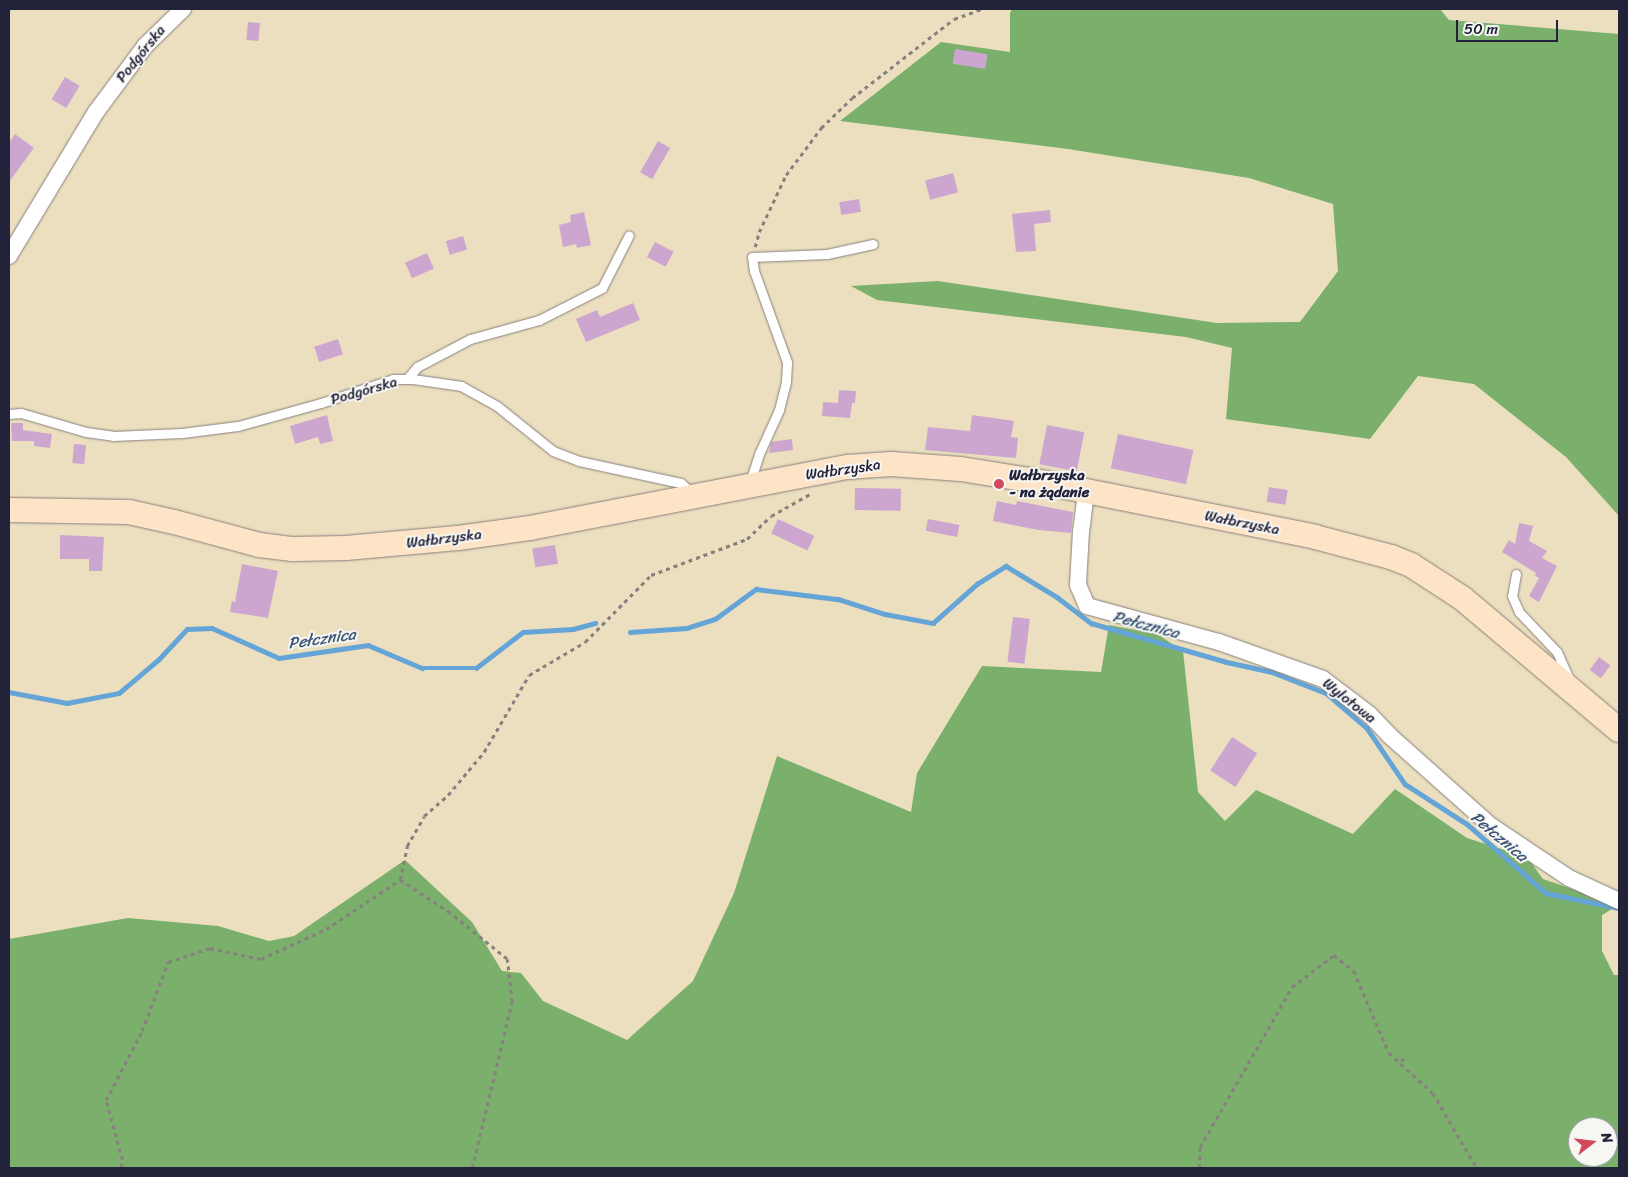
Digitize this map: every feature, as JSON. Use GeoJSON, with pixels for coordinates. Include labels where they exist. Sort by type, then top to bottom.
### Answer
{"type":"FeatureCollection","features":[{"type":"Feature","properties":{"kind":"main road","name":"Wałbrzyska"},"geometry":{"type":"LineString","coordinates":[[9,510],[129,512],[259,545],[285,548],[346,548],[458,538],[530,528],[848,467],[891,464],[961,469],[1315,537],[1366,550],[1411,566],[1462,598],[1619,730]]}},
{"type":"Feature","properties":{"kind":"street","name":"Podgórska"},"geometry":{"type":"LineString","coordinates":[[9,256],[96,112],[145,46],[183,9]]}},
{"type":"Feature","properties":{"kind":"street","name":"Wylotowa"},"geometry":{"type":"LineString","coordinates":[[1086,492],[1081,531],[1078,585],[1087,606],[1219,642],[1323,678],[1369,714],[1390,736],[1491,826],[1569,878],[1619,901]]}},
{"type":"Feature","properties":{"kind":"lane"},"geometry":{"type":"LineString","coordinates":[[407,379],[416,367],[470,339],[539,320],[602,288],[629,236]]}},
{"type":"Feature","properties":{"kind":"lane"},"geometry":{"type":"LineString","coordinates":[[749,485],[759,454],[779,410],[786,382],[787,362],[754,271],[752,257],[827,254],[873,244]]}},
{"type":"Feature","properties":{"kind":"lane","name":"Podgórska"},"geometry":{"type":"LineString","coordinates":[[9,414],[21,413],[86,432],[113,436],[174,433],[238,426],[321,403],[393,379],[407,379],[461,386],[497,406],[553,451],[580,461],[682,482],[694,496]]}},
{"type":"Feature","properties":{"kind":"lane"},"geometry":{"type":"LineString","coordinates":[[1516,574],[1512,596],[1519,612],[1557,652],[1573,691]]}},
{"type":"Feature","properties":{"kind":"path"},"geometry":{"type":"LineString","coordinates":[[752,257],[759,232],[786,175],[821,128],[852,98],[954,19],[981,9]]}},
{"type":"Feature","properties":{"kind":"path"},"geometry":{"type":"LineString","coordinates":[[121,1168],[122,1160],[106,1100],[142,1031],[168,962],[210,948],[261,959],[326,929],[400,880],[407,846],[424,816],[448,795],[484,752],[529,674],[585,642],[651,575],[747,539],[772,516],[816,491]]}},
{"type":"Feature","properties":{"kind":"path"},"geometry":{"type":"LineString","coordinates":[[400,880],[450,913],[507,959],[512,1002],[472,1168]]}},
{"type":"Feature","properties":{"kind":"path"},"geometry":{"type":"LineString","coordinates":[[1199,1168],[1200,1147],[1292,987],[1334,955],[1354,971],[1388,1053],[1433,1093],[1477,1168]]}},
{"type":"Feature","properties":{"kind":"path"},"geometry":{"type":"LineString","coordinates":[[1400,1062],[1407,1055]]}},
{"type":"Feature","properties":{"kind":"green space"},"geometry":{"type":"Polygon","coordinates":[[[1012,9],[1440,9],[1449,20],[1619,34],[1619,516],[1566,457],[1474,384],[1418,376],[1370,439],[1226,419],[1232,348],[1186,337],[877,300],[851,286],[938,281],[1217,323],[1300,322],[1338,271],[1333,204],[1249,178],[1068,149],[840,121],[941,42],[1010,52],[1010,13],[1012,9]]]}},
{"type":"Feature","properties":{"kind":"green space"},"geometry":{"type":"Polygon","coordinates":[[[1109,625],[1157,634],[1183,651],[1198,792],[1225,821],[1256,790],[1353,834],[1395,789],[1467,838],[1527,857],[1543,879],[1619,905],[1602,915],[1602,951],[1614,975],[1619,975],[1619,1168],[9,1168],[9,939],[128,918],[218,926],[269,941],[294,936],[405,860],[472,922],[502,971],[521,973],[543,1001],[627,1040],[693,981],[734,893],[777,756],[911,812],[917,773],[982,666],[1101,672],[1109,625]]]}},
{"type":"Feature","properties":{"kind":"building"},"geometry":{"type":"Polygon","coordinates":[[[248,22],[260,23],[258,41],[246,40],[248,22]]]}},
{"type":"Feature","properties":{"kind":"building"},"geometry":{"type":"Polygon","coordinates":[[[955,49],[988,54],[985,69],[953,64],[955,49]]]}},
{"type":"Feature","properties":{"kind":"building"},"geometry":{"type":"Polygon","coordinates":[[[65,77],[80,86],[66,108],[52,99],[65,77]]]}},
{"type":"Feature","properties":{"kind":"building"},"geometry":{"type":"Polygon","coordinates":[[[15,134],[34,148],[9,182],[9,143],[15,134]]]}},
{"type":"Feature","properties":{"kind":"building"},"geometry":{"type":"Polygon","coordinates":[[[658,141],[670,148],[652,179],[640,172],[658,141]]]}},
{"type":"Feature","properties":{"kind":"building"},"geometry":{"type":"Polygon","coordinates":[[[953,173],[958,192],[930,200],[925,181],[953,173]]]}},
{"type":"Feature","properties":{"kind":"building"},"geometry":{"type":"Polygon","coordinates":[[[859,199],[861,212],[841,215],[839,202],[859,199]]]}},
{"type":"Feature","properties":{"kind":"building"},"geometry":{"type":"Polygon","coordinates":[[[1050,210],[1051,222],[1034,224],[1036,251],[1016,252],[1012,214],[1050,210]]]}},
{"type":"Feature","properties":{"kind":"building"},"geometry":{"type":"Polygon","coordinates":[[[584,212],[591,245],[577,248],[576,244],[563,247],[559,225],[571,222],[570,215],[584,212]]]}},
{"type":"Feature","properties":{"kind":"building"},"geometry":{"type":"Polygon","coordinates":[[[463,236],[467,249],[450,255],[446,241],[463,236]]]}},
{"type":"Feature","properties":{"kind":"building"},"geometry":{"type":"Polygon","coordinates":[[[655,242],[674,252],[666,267],[647,257],[655,242]]]}},
{"type":"Feature","properties":{"kind":"building"},"geometry":{"type":"Polygon","coordinates":[[[427,253],[434,269],[412,278],[405,263],[427,253]]]}},
{"type":"Feature","properties":{"kind":"building"},"geometry":{"type":"Polygon","coordinates":[[[633,303],[640,320],[586,342],[576,319],[597,310],[600,317],[633,303]]]}},
{"type":"Feature","properties":{"kind":"building"},"geometry":{"type":"Polygon","coordinates":[[[338,339],[343,354],[319,362],[314,347],[338,339]]]}},
{"type":"Feature","properties":{"kind":"building"},"geometry":{"type":"Polygon","coordinates":[[[839,390],[856,391],[855,403],[852,403],[850,418],[822,416],[823,402],[838,403],[839,390]]]}},
{"type":"Feature","properties":{"kind":"building"},"geometry":{"type":"Polygon","coordinates":[[[327,415],[333,441],[320,444],[318,437],[295,444],[290,426],[327,415]]]}},
{"type":"Feature","properties":{"kind":"building"},"geometry":{"type":"Polygon","coordinates":[[[972,415],[1014,421],[1011,437],[1018,438],[1016,458],[925,450],[928,427],[970,431],[972,415]]]}},
{"type":"Feature","properties":{"kind":"building"},"geometry":{"type":"Polygon","coordinates":[[[11,423],[23,423],[23,430],[52,434],[50,448],[34,446],[34,441],[12,441],[11,423]]]}},
{"type":"Feature","properties":{"kind":"building"},"geometry":{"type":"Polygon","coordinates":[[[1047,425],[1084,432],[1077,472],[1039,464],[1047,425]]]}},
{"type":"Feature","properties":{"kind":"building"},"geometry":{"type":"Polygon","coordinates":[[[1118,434],[1193,450],[1186,484],[1111,468],[1118,434]]]}},
{"type":"Feature","properties":{"kind":"building"},"geometry":{"type":"Polygon","coordinates":[[[792,439],[793,450],[769,453],[771,442],[792,439]]]}},
{"type":"Feature","properties":{"kind":"building"},"geometry":{"type":"Polygon","coordinates":[[[74,444],[86,445],[84,464],[72,463],[74,444]]]}},
{"type":"Feature","properties":{"kind":"building"},"geometry":{"type":"Polygon","coordinates":[[[1269,487],[1288,490],[1285,505],[1267,502],[1269,487]]]}},
{"type":"Feature","properties":{"kind":"building"},"geometry":{"type":"Polygon","coordinates":[[[855,488],[901,489],[901,511],[855,510],[855,488]]]}},
{"type":"Feature","properties":{"kind":"building"},"geometry":{"type":"Polygon","coordinates":[[[997,501],[1016,505],[1017,501],[1073,512],[1071,533],[1038,530],[993,521],[997,501]]]}},
{"type":"Feature","properties":{"kind":"building"},"geometry":{"type":"Polygon","coordinates":[[[778,519],[814,536],[807,550],[771,534],[778,519]]]}},
{"type":"Feature","properties":{"kind":"building"},"geometry":{"type":"Polygon","coordinates":[[[928,519],[959,525],[957,537],[926,531],[928,519]]]}},
{"type":"Feature","properties":{"kind":"building"},"geometry":{"type":"Polygon","coordinates":[[[1519,523],[1533,526],[1529,541],[1547,551],[1542,558],[1557,566],[1539,602],[1529,596],[1539,578],[1535,576],[1536,573],[1502,552],[1509,540],[1515,544],[1519,523]]]}},
{"type":"Feature","properties":{"kind":"building"},"geometry":{"type":"Polygon","coordinates":[[[60,535],[104,537],[102,571],[89,571],[89,559],[60,559],[60,535]]]}},
{"type":"Feature","properties":{"kind":"building"},"geometry":{"type":"Polygon","coordinates":[[[555,545],[558,564],[535,567],[532,549],[555,545]]]}},
{"type":"Feature","properties":{"kind":"building"},"geometry":{"type":"Polygon","coordinates":[[[242,564],[278,571],[268,618],[230,612],[232,601],[235,602],[242,564]]]}},
{"type":"Feature","properties":{"kind":"building"},"geometry":{"type":"Polygon","coordinates":[[[1013,617],[1030,619],[1024,664],[1008,662],[1013,617]]]}},
{"type":"Feature","properties":{"kind":"building"},"geometry":{"type":"Polygon","coordinates":[[[1599,657],[1610,665],[1601,678],[1590,670],[1599,657]]]}},
{"type":"Feature","properties":{"kind":"building"},"geometry":{"type":"Polygon","coordinates":[[[1232,737],[1257,753],[1235,787],[1210,771],[1232,737]]]}},
{"type":"Feature","properties":{"kind":"waterway","name":"Pełcznica"},"geometry":{"type":"LineString","coordinates":[[630,632],[687,628],[715,619],[756,589],[838,599],[885,614],[933,623],[977,584],[1006,566],[1057,597],[1091,623],[1227,662],[1272,672],[1326,693],[1367,728],[1405,784],[1467,824],[1546,893],[1619,908]]}},
{"type":"Feature","properties":{"kind":"waterway","name":"Pełcznica"},"geometry":{"type":"LineString","coordinates":[[9,692],[67,703],[119,693],[158,660],[187,629],[212,628],[279,658],[368,645],[422,668],[476,668],[523,632],[573,629],[595,623]]}},
{"type":"Feature","properties":{"kind":"place","name":"Wałbrzyska - na żądanie"},"geometry":{"type":"Point","coordinates":[999,484]}}]}
